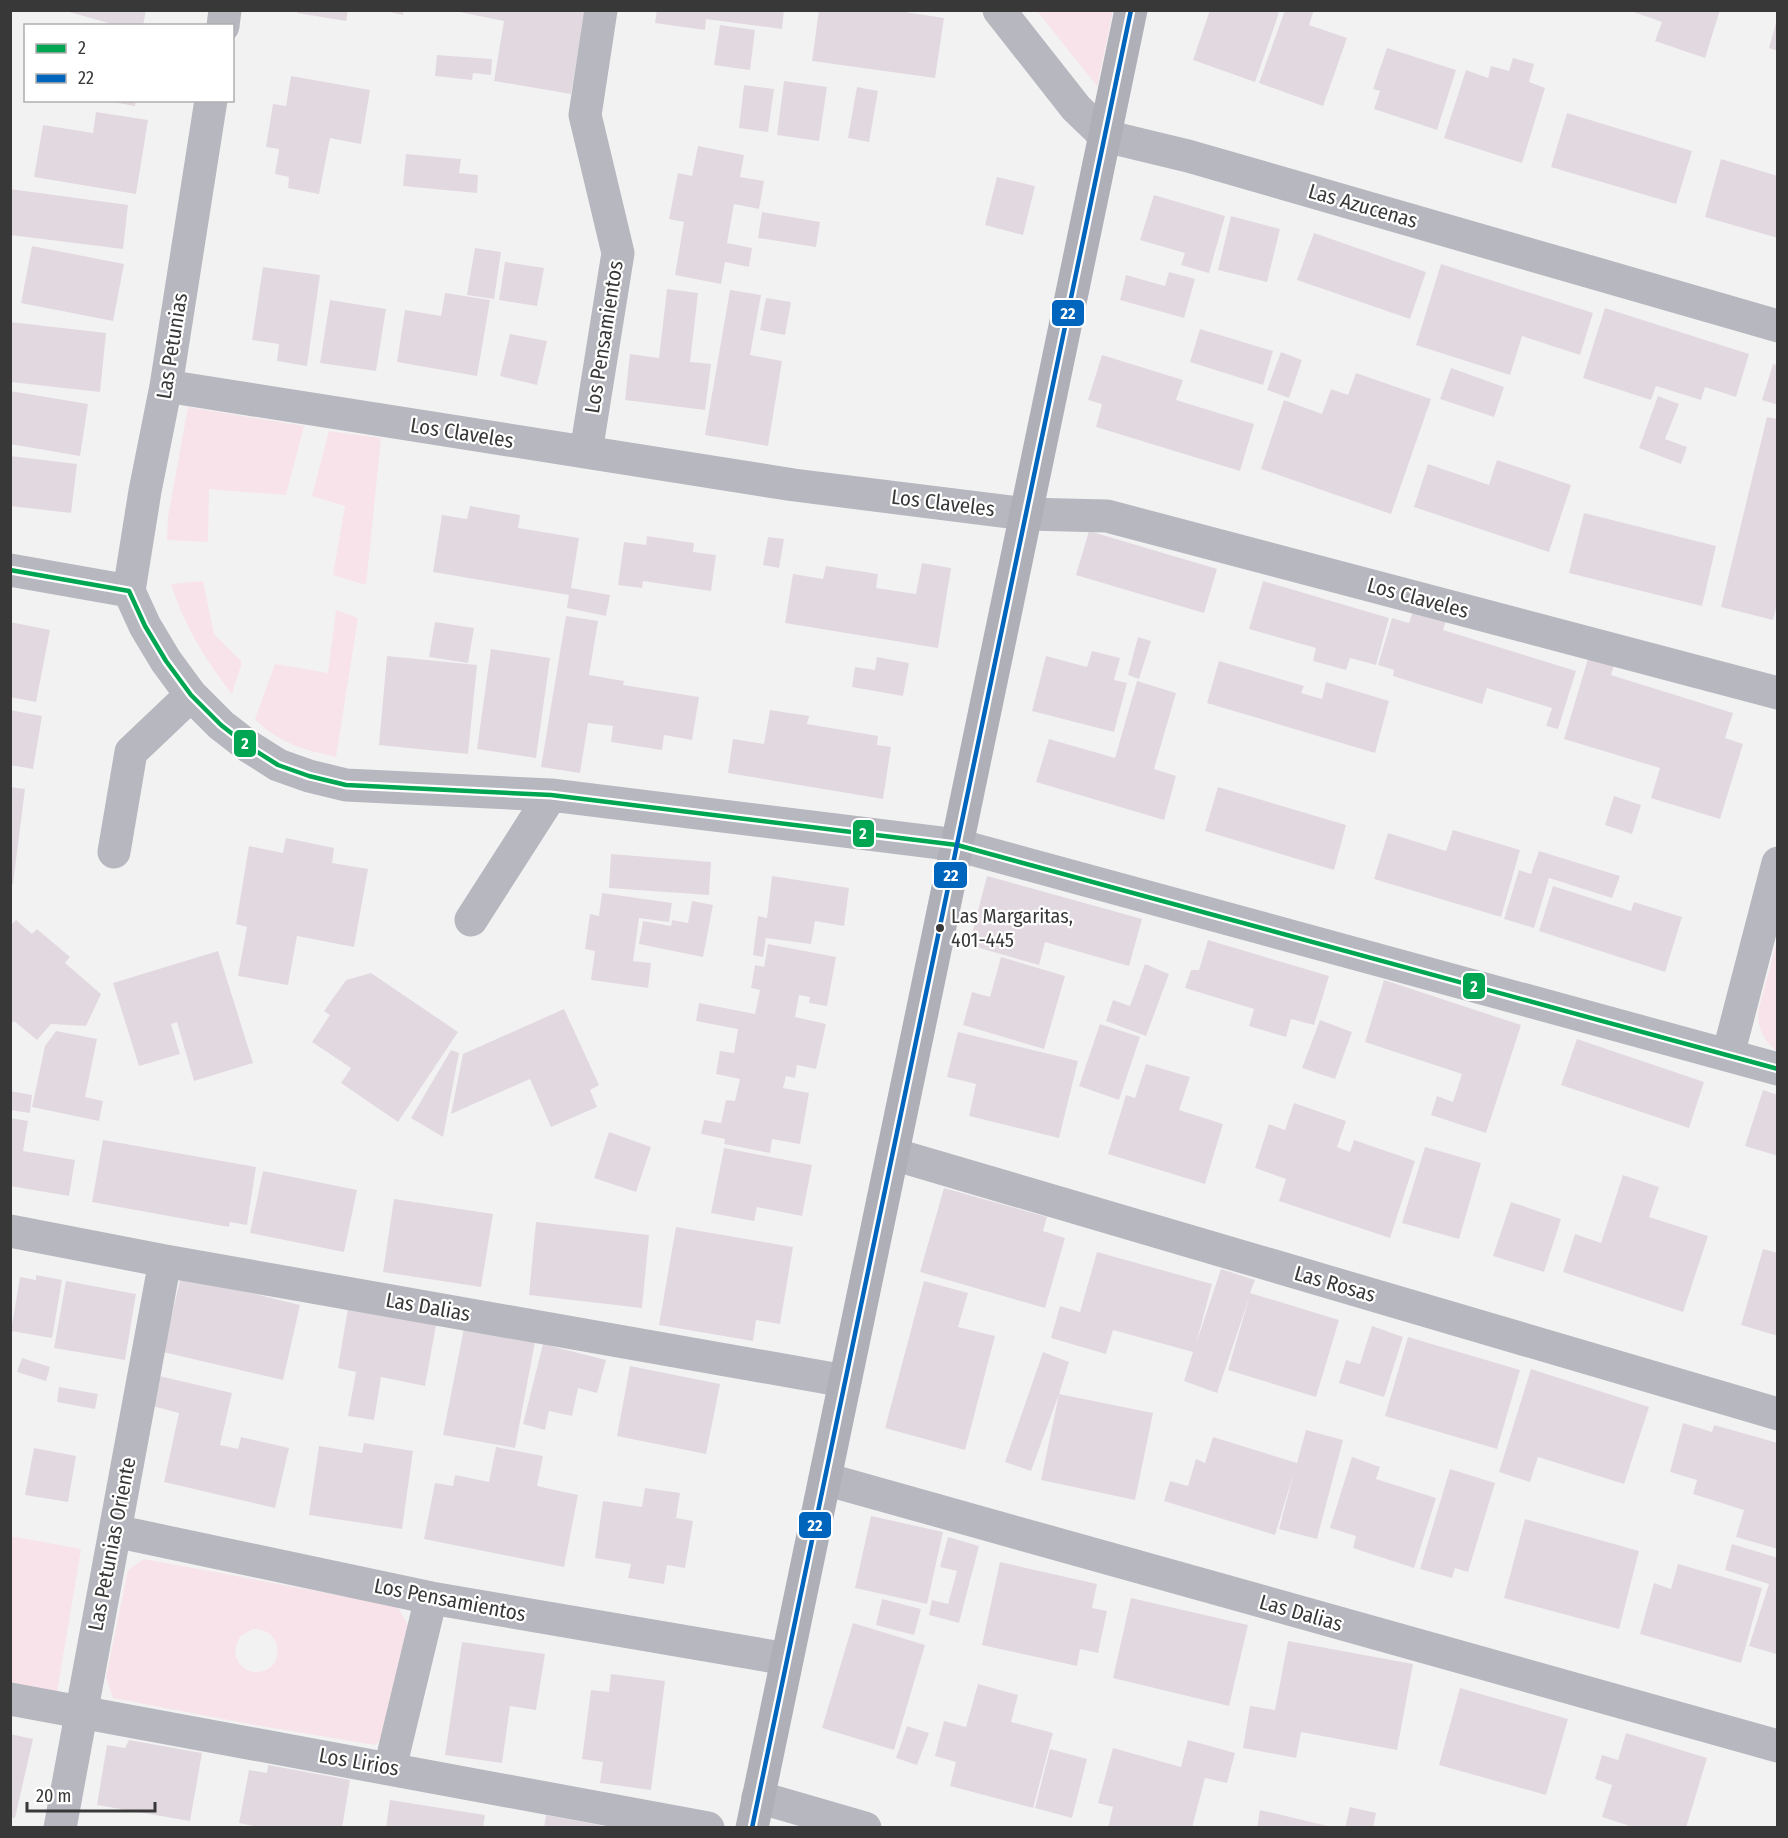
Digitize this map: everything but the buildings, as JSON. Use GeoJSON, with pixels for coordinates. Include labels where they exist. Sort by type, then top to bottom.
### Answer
{"type":"FeatureCollection","features":[{"type":"Feature","properties":{"kind":"main road"},"geometry":{"type":"LineString","coordinates":[[755,1812],[1131,10]]}},
{"type":"Feature","properties":{"kind":"street","name":"Los Pensamientos"},"geometry":{"type":"LineString","coordinates":[[586,452],[618,252],[585,115],[602,10]]}},
{"type":"Feature","properties":{"kind":"street"},"geometry":{"type":"LineString","coordinates":[[999,10],[1076,108],[1105,136]]}},
{"type":"Feature","properties":{"kind":"street","name":"Las Petunias"},"geometry":{"type":"LineString","coordinates":[[129,591],[145,491],[166,386],[211,102]]}},
{"type":"Feature","properties":{"kind":"street","name":"Las Azucenas"},"geometry":{"type":"LineString","coordinates":[[1105,136],[1188,156],[1778,326]]}},
{"type":"Feature","properties":{"kind":"street","name":"Los Claveles"},"geometry":{"type":"LineString","coordinates":[[166,386],[794,485],[1026,514],[1107,516],[1778,693]]}},
{"type":"Feature","properties":{"kind":"street"},"geometry":{"type":"LineString","coordinates":[[10,570],[129,591],[145,626],[166,661],[191,695],[220,725],[278,765],[309,776],[346,785],[551,795],[957,845],[1778,1069]]}},
{"type":"Feature","properties":{"kind":"street"},"geometry":{"type":"LineString","coordinates":[[114,852],[131,752],[191,695]]}},
{"type":"Feature","properties":{"kind":"street"},"geometry":{"type":"LineString","coordinates":[[471,920],[551,795]]}},
{"type":"Feature","properties":{"kind":"street"},"geometry":{"type":"LineString","coordinates":[[1728,1055],[1778,863]]}},
{"type":"Feature","properties":{"kind":"street","name":"Las Rosas"},"geometry":{"type":"LineString","coordinates":[[892,1154],[1778,1414]]}},
{"type":"Feature","properties":{"kind":"street","name":"Las Dalias"},"geometry":{"type":"LineString","coordinates":[[10,1231],[165,1261],[845,1381]]}},
{"type":"Feature","properties":{"kind":"street","name":"Las Petunias Oriente"},"geometry":{"type":"LineString","coordinates":[[60,1827],[165,1261]]}},
{"type":"Feature","properties":{"kind":"street","name":"Las Dalias"},"geometry":{"type":"LineString","coordinates":[[825,1479],[1778,1746]]}},
{"type":"Feature","properties":{"kind":"street","name":"Los Pensamientos"},"geometry":{"type":"LineString","coordinates":[[115,1532],[431,1599],[787,1659]]}},
{"type":"Feature","properties":{"kind":"street"},"geometry":{"type":"LineString","coordinates":[[390,1768],[431,1599]]}},
{"type":"Feature","properties":{"kind":"street","name":"Los Lirios"},"geometry":{"type":"LineString","coordinates":[[10,1699],[708,1827]]}},
{"type":"Feature","properties":{"kind":"street"},"geometry":{"type":"LineString","coordinates":[[755,1812],[865,1827]]}},
{"type":"Feature","properties":{"kind":"shaded area"},"geometry":{"type":"Polygon","coordinates":[[[1037,11],[1113,11],[1097,86],[1037,11]]]}},
{"type":"Feature","properties":{"kind":"shaded area"},"geometry":{"type":"Polygon","coordinates":[[[188,407],[304,426],[286,495],[209,489],[208,542],[167,540],[168,517],[188,407]]]}},
{"type":"Feature","properties":{"kind":"shaded area"},"geometry":{"type":"Polygon","coordinates":[[[329,431],[381,438],[366,585],[333,575],[345,506],[312,496],[329,431]]]}},
{"type":"Feature","properties":{"kind":"shaded area"},"geometry":{"type":"Polygon","coordinates":[[[203,581],[214,634],[242,662],[232,694],[196,642],[171,584],[203,581]]]}},
{"type":"Feature","properties":{"kind":"shaded area"},"geometry":{"type":"Polygon","coordinates":[[[336,610],[358,618],[336,757],[283,740],[255,719],[275,664],[328,673],[336,610]]]}},
{"type":"Feature","properties":{"kind":"shaded area"},"geometry":{"type":"Polygon","coordinates":[[[1777,941],[1777,1052],[1762,1033],[1758,1015],[1777,941]]]}},
{"type":"Feature","properties":{"kind":"shaded area"},"geometry":{"type":"Polygon","coordinates":[[[10,1536],[81,1549],[57,1692],[11,1684],[10,1536]]]}},
{"type":"Feature","properties":{"kind":"shaded area"},"geometry":{"type":"Polygon","coordinates":[[[144,1559],[397,1606],[408,1625],[390,1732],[375,1745],[113,1698],[106,1677],[128,1570],[144,1559]],[[253,1629],[241,1636],[237,1642],[235,1653],[239,1663],[251,1671],[265,1670],[272,1666],[276,1659],[278,1650],[276,1642],[264,1631],[253,1629]]]}},
{"type":"Feature","properties":{"kind":"transit line","name":"22"},"geometry":{"type":"LineString","coordinates":[[752,1828],[1131,10]]}},
{"type":"Feature","properties":{"kind":"transit line","name":"2"},"geometry":{"type":"LineString","coordinates":[[10,570],[129,591],[145,626],[166,661],[191,695],[221,725],[248,746],[278,765],[309,776],[346,785],[551,795],[957,845],[1778,1069]]}},
{"type":"Feature","properties":{"kind":"place","name":"Las Margaritas, 401-445"},"geometry":{"type":"Point","coordinates":[940,928]}}]}
